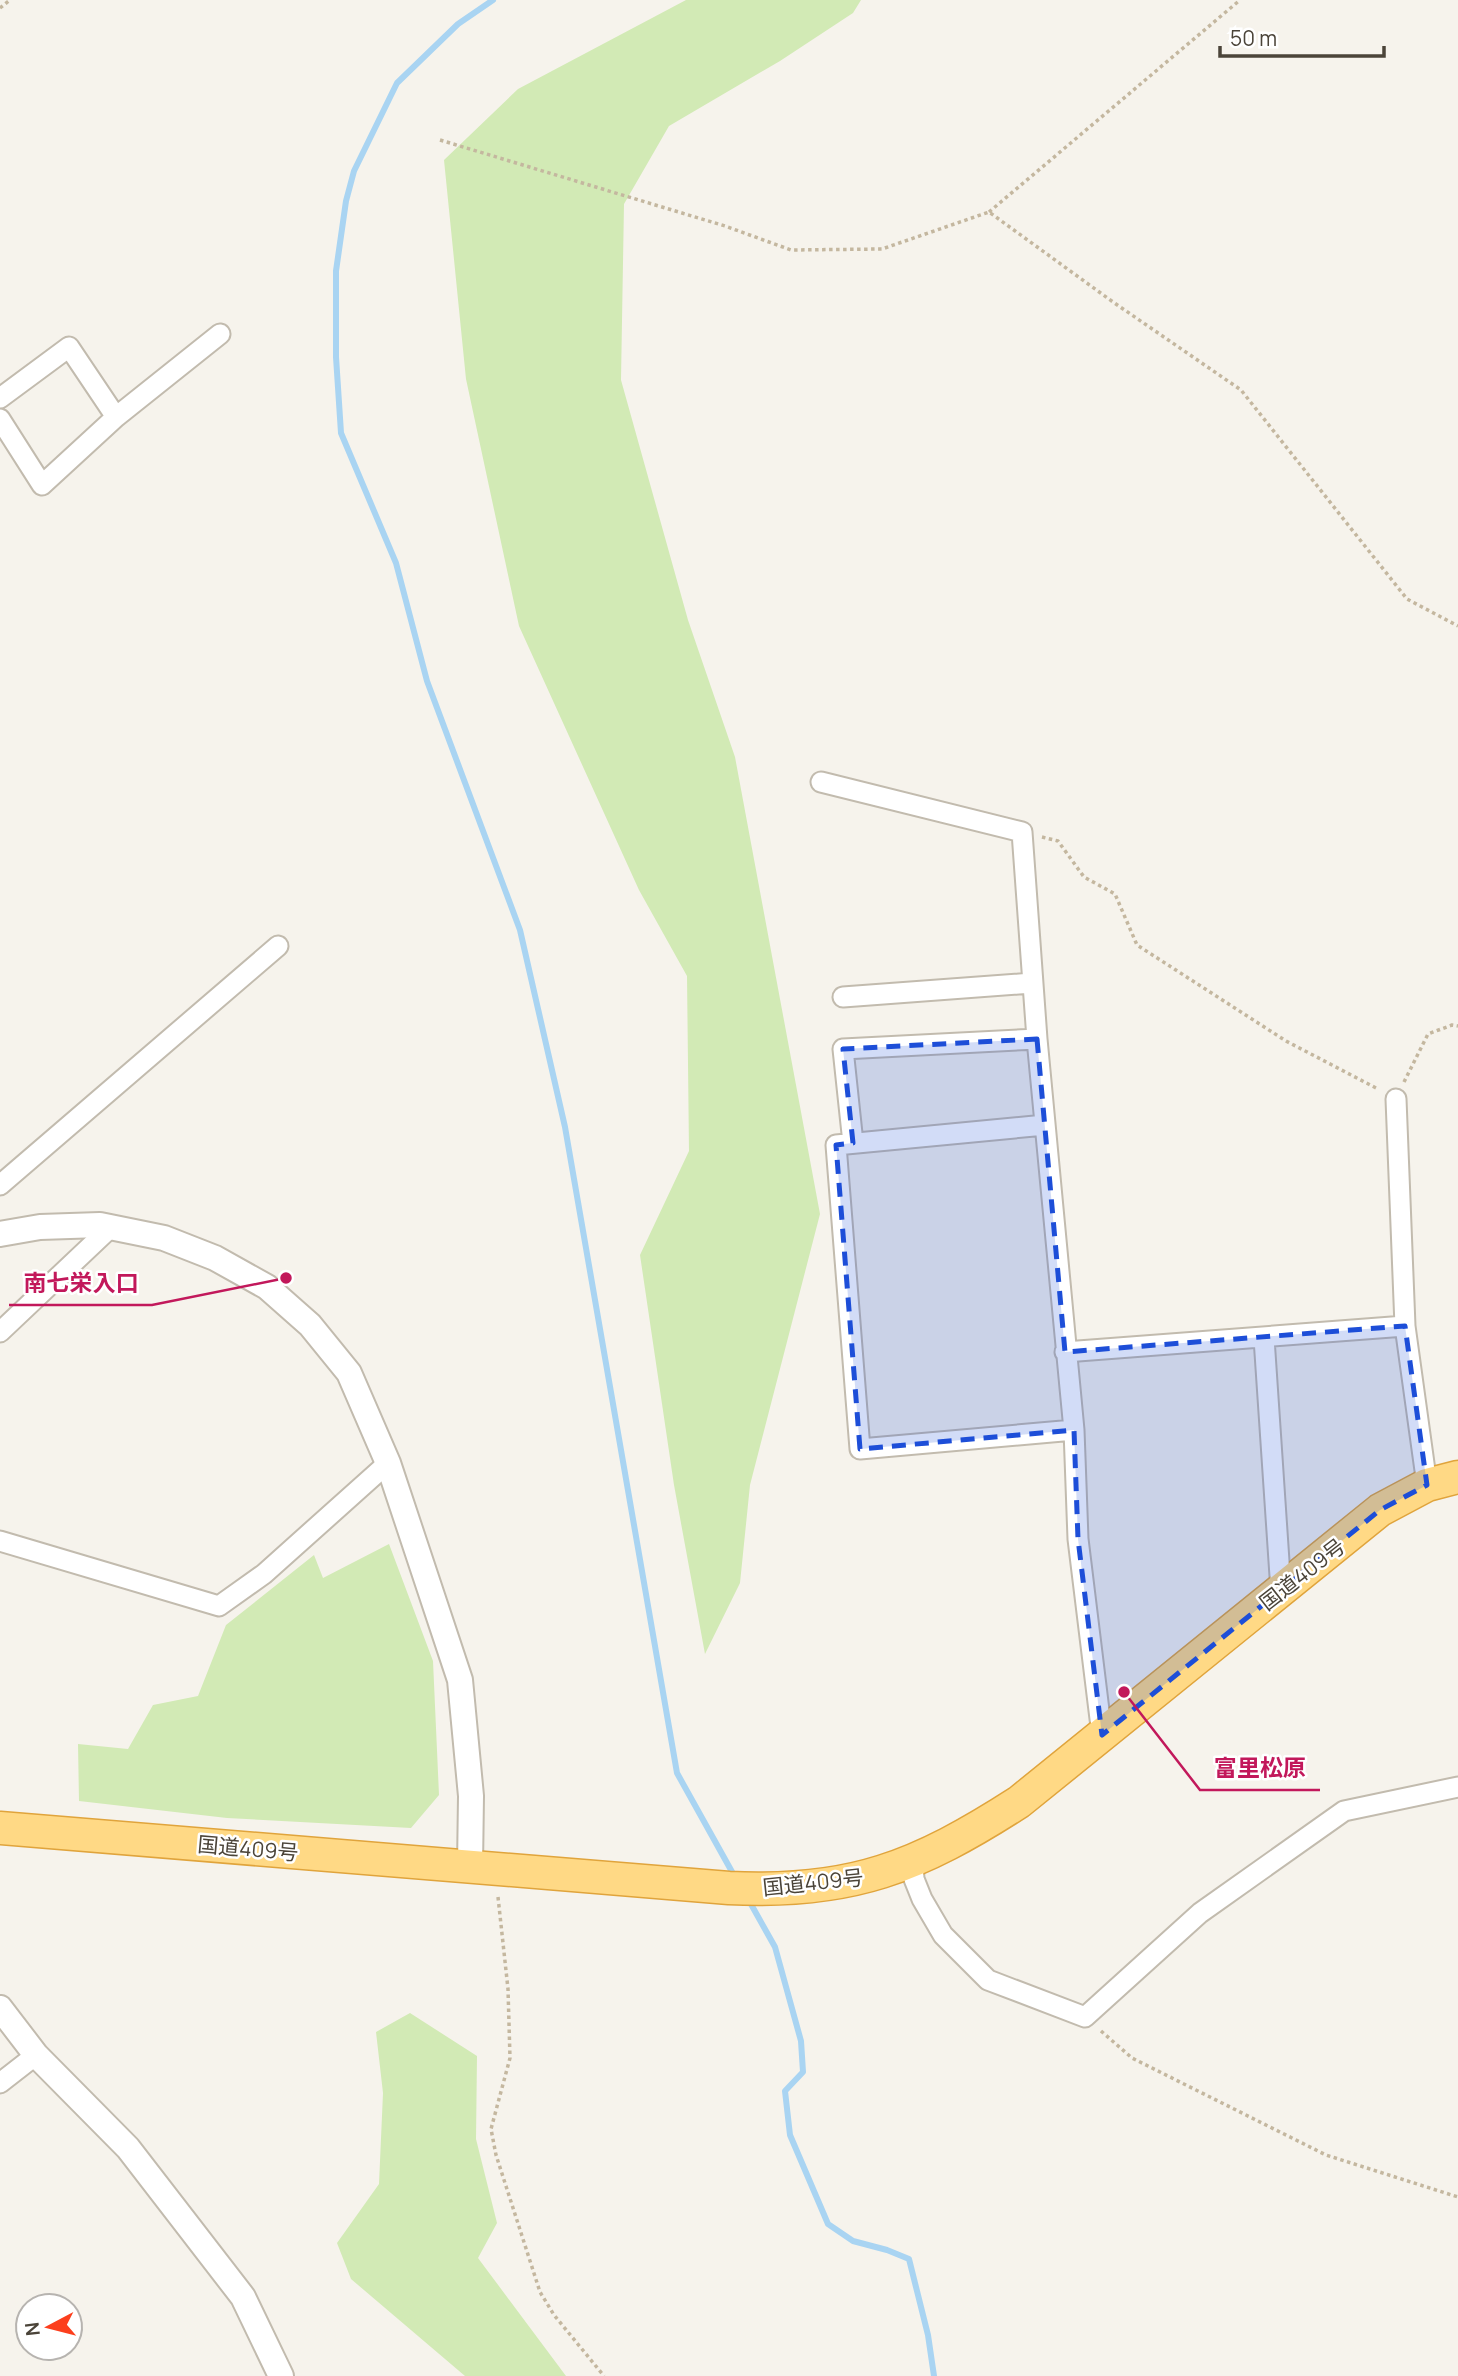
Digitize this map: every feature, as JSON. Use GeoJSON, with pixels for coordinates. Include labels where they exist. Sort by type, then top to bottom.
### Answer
{"type":"FeatureCollection","features":[{"type":"Feature","properties":{"kind":"highway","name":"国道409号"},"geometry":{"type":"LineString","coordinates":[[0,1828],[779,1890],[863,1878],[913,1862],[958,1841],[1019,1802],[1380,1510],[1427,1485],[1458,1478]]}},
{"type":"Feature","properties":{"kind":"street"},"geometry":{"type":"LineString","coordinates":[[0,419],[42,485],[116,417],[220,334]]}},
{"type":"Feature","properties":{"kind":"street"},"geometry":{"type":"LineString","coordinates":[[0,398],[69,347],[116,417]]}},
{"type":"Feature","properties":{"kind":"street"},"geometry":{"type":"LineString","coordinates":[[821,782],[1022,832],[1032,983],[1074,1430],[1078,1539],[1102,1735]]}},
{"type":"Feature","properties":{"kind":"street"},"geometry":{"type":"LineString","coordinates":[[0,1185],[278,946]]}},
{"type":"Feature","properties":{"kind":"street"},"geometry":{"type":"LineString","coordinates":[[843,997],[1032,983]]}},
{"type":"Feature","properties":{"kind":"street"},"geometry":{"type":"LineString","coordinates":[[853,1143],[843,1049],[1037,1039]]}},
{"type":"Feature","properties":{"kind":"street"},"geometry":{"type":"LineString","coordinates":[[1396,1099],[1405,1326],[1427,1485]]}},
{"type":"Feature","properties":{"kind":"street"},"geometry":{"type":"LineString","coordinates":[[1045,1125],[836,1145],[860,1449],[1074,1430]]}},
{"type":"Feature","properties":{"kind":"street"},"geometry":{"type":"LineString","coordinates":[[0,1234],[40,1227],[111,1227],[164,1238],[215,1258],[267,1287],[310,1325],[349,1374],[388,1463],[460,1680],[471,1796],[483,1866]]}},
{"type":"Feature","properties":{"kind":"street"},"geometry":{"type":"LineString","coordinates":[[0,1332],[111,1227]]}},
{"type":"Feature","properties":{"kind":"street"},"geometry":{"type":"LineString","coordinates":[[1065,1352],[1405,1326]]}},
{"type":"Feature","properties":{"kind":"street"},"geometry":{"type":"LineString","coordinates":[[1264,1338],[1281,1591]]}},
{"type":"Feature","properties":{"kind":"street"},"geometry":{"type":"LineString","coordinates":[[0,1541],[219,1606],[264,1574],[388,1463]]}},
{"type":"Feature","properties":{"kind":"street"},"geometry":{"type":"LineString","coordinates":[[913,1862],[914,1879],[922,1899],[943,1935],[988,1980],[1085,2017],[1200,1913],[1344,1811],[1458,1787]]}},
{"type":"Feature","properties":{"kind":"street"},"geometry":{"type":"LineString","coordinates":[[0,2008],[36,2055],[128,2148],[243,2297],[281,2376]]}},
{"type":"Feature","properties":{"kind":"street"},"geometry":{"type":"LineString","coordinates":[[0,2083],[36,2055]]}},
{"type":"Feature","properties":{"kind":"path"},"geometry":{"type":"LineString","coordinates":[[0,8],[10,0]]}},
{"type":"Feature","properties":{"kind":"path"},"geometry":{"type":"LineString","coordinates":[[440,140],[725,226],[791,250],[881,250],[989,212],[1240,0]]}},
{"type":"Feature","properties":{"kind":"path"},"geometry":{"type":"LineString","coordinates":[[989,212],[1241,390],[1407,599],[1458,626]]}},
{"type":"Feature","properties":{"kind":"path"},"geometry":{"type":"LineString","coordinates":[[1022,832],[1058,841],[1084,877],[1115,894],[1137,945],[1286,1041],[1396,1099],[1428,1034],[1452,1025],[1458,1026]]}},
{"type":"Feature","properties":{"kind":"path"},"geometry":{"type":"LineString","coordinates":[[483,1866],[508,1989],[510,2058],[491,2129],[496,2155],[540,2292],[554,2315],[604,2376]]}},
{"type":"Feature","properties":{"kind":"path"},"geometry":{"type":"LineString","coordinates":[[1085,2017],[1132,2058],[1326,2155],[1424,2189],[1458,2197]]}},
{"type":"Feature","properties":{"kind":"highlighted area"},"geometry":{"type":"Polygon","coordinates":[[[1037,1039],[1065,1352],[1405,1326],[1427,1485],[1380,1510],[1102,1735],[1078,1539],[1074,1430],[860,1449],[836,1145],[853,1143],[843,1049],[1037,1039]]]}},
{"type":"Feature","properties":{"kind":"green space"},"geometry":{"type":"Polygon","coordinates":[[[686,0],[861,0],[853,13],[780,61],[669,126],[624,204],[621,380],[688,620],[735,757],[820,1214],[750,1485],[740,1583],[705,1654],[674,1485],[640,1255],[689,1151],[687,976],[639,890],[519,626],[466,379],[444,160],[518,89],[686,0]]]}},
{"type":"Feature","properties":{"kind":"green space"},"geometry":{"type":"Polygon","coordinates":[[[389,1544],[433,1661],[439,1795],[411,1828],[227,1818],[79,1801],[78,1744],[128,1749],[153,1705],[198,1696],[226,1625],[314,1555],[323,1578],[389,1544]]]}},
{"type":"Feature","properties":{"kind":"green space"},"geometry":{"type":"Polygon","coordinates":[[[410,2013],[477,2056],[476,2139],[497,2223],[478,2258],[566,2376],[465,2376],[351,2279],[337,2243],[379,2184],[383,2093],[376,2032],[410,2013]]]}},
{"type":"Feature","properties":{"kind":"waterway"},"geometry":{"type":"LineString","coordinates":[[493,0],[458,24],[397,83],[354,171],[346,201],[336,271],[336,357],[341,433],[396,563],[427,681],[520,930],[565,1127],[677,1773],[736,1879]]}},
{"type":"Feature","properties":{"kind":"waterway"},"geometry":{"type":"LineString","coordinates":[[747,1897],[775,1947],[801,2041],[803,2072],[785,2091],[790,2135],[828,2224],[853,2241],[909,2259],[928,2335],[934,2376]]}},
{"type":"Feature","properties":{"kind":"place","name":"南七栄入口"},"geometry":{"type":"Point","coordinates":[286,1278]}},
{"type":"Feature","properties":{"kind":"place","name":"富里松原"},"geometry":{"type":"Point","coordinates":[1124,1692]}}]}
